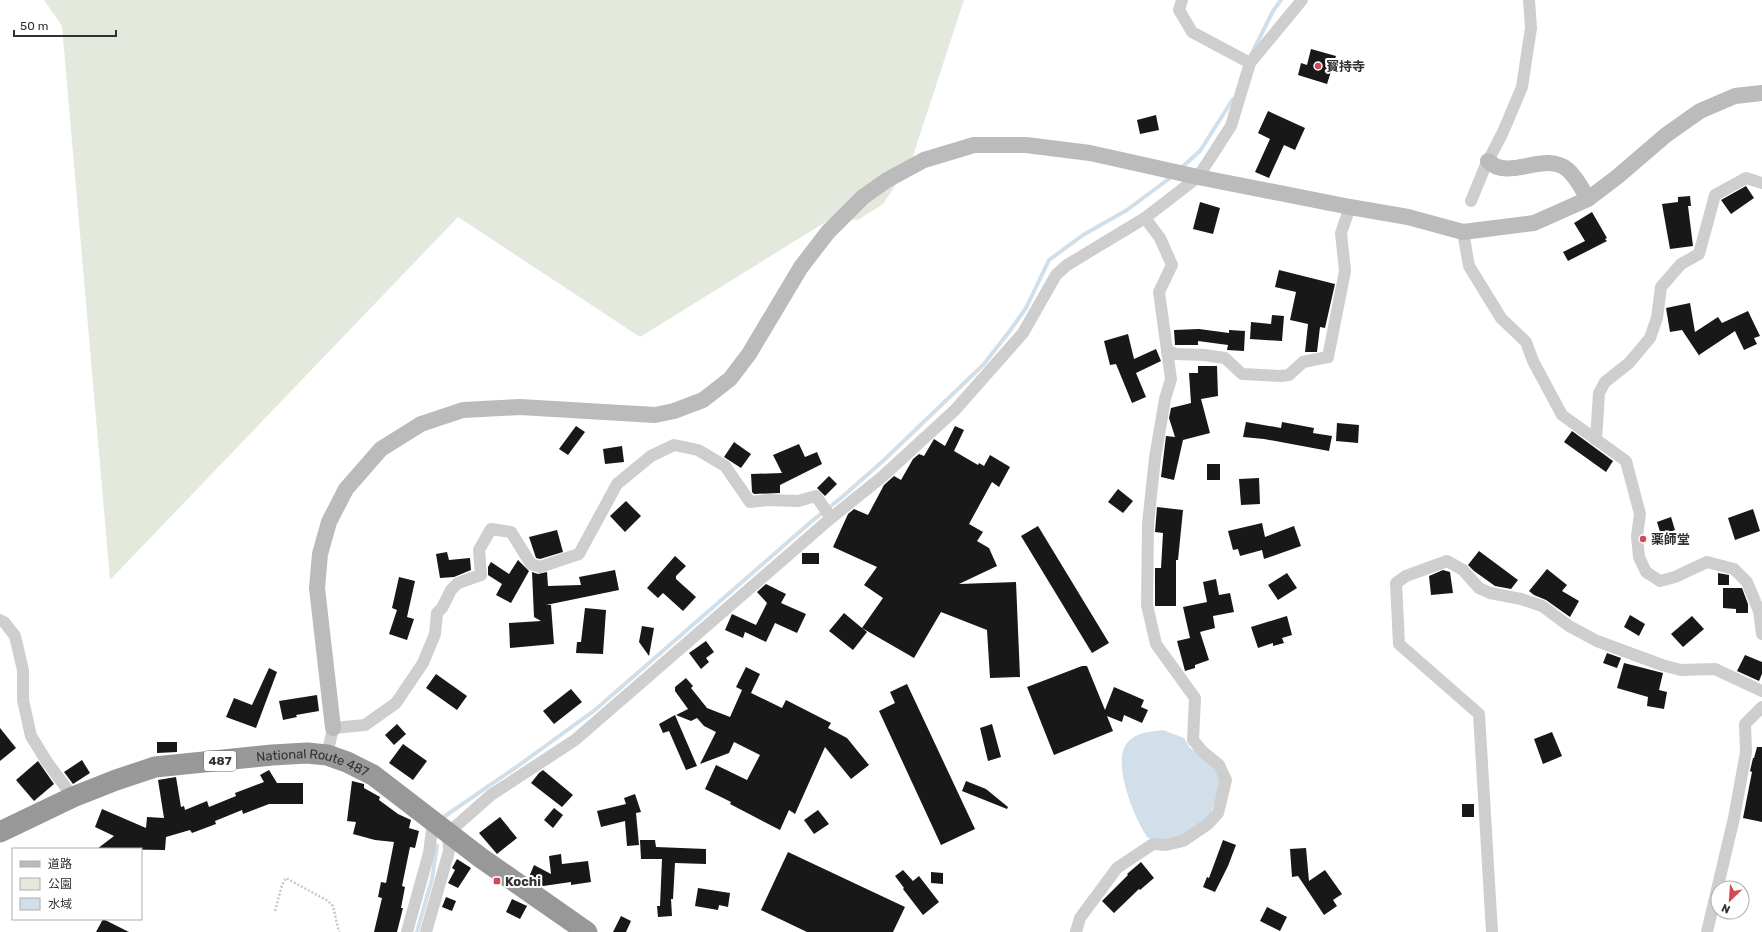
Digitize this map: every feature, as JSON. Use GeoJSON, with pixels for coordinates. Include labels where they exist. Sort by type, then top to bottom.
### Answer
{"type":"FeatureCollection","features":[{"type":"Feature","properties":{"kind":"highway","name":"National Route 487"},"geometry":{"type":"LineString","coordinates":[[0,832],[73,797],[155,767],[272,756],[307,754],[326,755],[347,762],[373,775],[481,858],[587,932]]}},
{"type":"Feature","properties":{"kind":"street"},"geometry":{"type":"LineString","coordinates":[[1182,0],[1179,10],[1192,32],[1250,63]]}},
{"type":"Feature","properties":{"kind":"street"},"geometry":{"type":"LineString","coordinates":[[407,932],[428,853],[440,827],[574,740],[831,518],[882,477],[955,410],[1023,333],[1056,275],[1067,265],[1145,218],[1198,177],[1231,126],[1250,63],[1302,0]]}},
{"type":"Feature","properties":{"kind":"street"},"geometry":{"type":"LineString","coordinates":[[1471,201],[1522,87],[1531,28],[1529,0]]}},
{"type":"Feature","properties":{"kind":"street"},"geometry":{"type":"LineString","coordinates":[[326,755],[333,728],[318,588],[320,554],[329,522],[346,489],[381,449],[421,424],[463,410],[520,407],[655,415],[674,412],[703,400],[730,379],[749,354],[801,267],[828,232],[863,197],[887,180],[924,160],[974,146],[1026,145],[1090,153],[1198,177],[1408,217],[1463,232],[1534,223],[1588,199],[1617,177],[1666,135],[1700,111],[1735,96],[1762,93]]}},
{"type":"Feature","properties":{"kind":"street"},"geometry":{"type":"LineString","coordinates":[[1488,161],[1492,165],[1501,169],[1551,163],[1567,169],[1577,180],[1588,199]]}},
{"type":"Feature","properties":{"kind":"street"},"geometry":{"type":"LineString","coordinates":[[1596,440],[1599,393],[1605,382],[1629,363],[1650,338],[1657,318],[1661,287],[1681,264],[1699,254],[1716,195],[1746,178],[1762,184]]}},
{"type":"Feature","properties":{"kind":"street"},"geometry":{"type":"LineString","coordinates":[[1167,351],[1176,354],[1204,355],[1225,358],[1242,374],[1280,376],[1290,375],[1302,362],[1328,357],[1345,271],[1341,233],[1350,207]]}},
{"type":"Feature","properties":{"kind":"street"},"geometry":{"type":"LineString","coordinates":[[1076,932],[1080,918],[1117,868],[1153,844],[1166,845],[1184,841],[1208,824],[1218,813],[1226,780],[1219,765],[1203,752],[1193,740],[1196,698],[1156,644],[1147,604],[1148,524],[1155,458],[1161,430],[1165,399],[1171,379],[1159,292],[1172,265],[1160,238],[1145,218]]}},
{"type":"Feature","properties":{"kind":"street"},"geometry":{"type":"LineString","coordinates":[[1463,232],[1469,266],[1501,318],[1526,342],[1533,361],[1562,415],[1626,462],[1640,514],[1637,536],[1639,557],[1646,572],[1660,581],[1675,577],[1707,562],[1734,570],[1747,582],[1759,611],[1762,634]]}},
{"type":"Feature","properties":{"kind":"street"},"geometry":{"type":"LineString","coordinates":[[333,728],[364,725],[396,703],[423,664],[435,634],[437,613],[442,608],[450,590],[458,583],[481,575],[479,550],[491,529],[511,532],[531,564],[540,567],[578,554],[617,484],[651,456],[674,445],[698,450],[725,466],[750,502],[769,500],[798,500],[816,496],[831,518]]}},
{"type":"Feature","properties":{"kind":"street"},"geometry":{"type":"LineString","coordinates":[[1492,932],[1479,714],[1399,644],[1396,584],[1406,576],[1447,561],[1463,570],[1479,588],[1490,593],[1521,599],[1542,606],[1569,626],[1598,641],[1662,665],[1681,670],[1715,669],[1762,690]]}},
{"type":"Feature","properties":{"kind":"street"},"geometry":{"type":"LineString","coordinates":[[0,620],[4,622],[15,636],[23,670],[23,700],[30,736],[73,797]]}},
{"type":"Feature","properties":{"kind":"street"},"geometry":{"type":"LineString","coordinates":[[1707,932],[1734,818],[1744,766],[1746,752],[1745,724],[1762,707]]}},
{"type":"Feature","properties":{"kind":"street"},"geometry":{"type":"LineString","coordinates":[[426,932],[449,851],[440,827]]}},
{"type":"Feature","properties":{"kind":"path"},"geometry":{"type":"LineString","coordinates":[[275,911],[282,885],[286,878],[328,901],[333,906],[339,932]]}},
{"type":"Feature","properties":{"kind":"green space"},"geometry":{"type":"Polygon","coordinates":[[[44,0],[964,0],[911,162],[883,204],[858,220],[832,218],[640,337],[458,217],[110,580],[62,26],[44,0]]]}},
{"type":"Feature","properties":{"kind":"water"},"geometry":{"type":"Polygon","coordinates":[[[1163,730],[1184,738],[1190,748],[1201,755],[1220,774],[1222,783],[1210,815],[1189,833],[1163,841],[1148,838],[1143,830],[1131,805],[1123,777],[1122,764],[1123,752],[1127,743],[1131,739],[1144,733],[1163,730]]]}},
{"type":"Feature","properties":{"kind":"building"},"geometry":{"type":"Polygon","coordinates":[[[1311,49],[1336,56],[1327,84],[1298,75],[1301,63],[1307,65],[1311,49]]]}},
{"type":"Feature","properties":{"kind":"building"},"geometry":{"type":"Polygon","coordinates":[[[1268,111],[1305,128],[1295,150],[1284,145],[1269,178],[1255,172],[1270,139],[1258,133],[1268,111]]]}},
{"type":"Feature","properties":{"kind":"building"},"geometry":{"type":"Polygon","coordinates":[[[1156,115],[1159,130],[1140,134],[1137,120],[1156,115]]]}},
{"type":"Feature","properties":{"kind":"building"},"geometry":{"type":"Polygon","coordinates":[[[1746,186],[1754,198],[1731,214],[1721,200],[1746,186]]]}},
{"type":"Feature","properties":{"kind":"building"},"geometry":{"type":"Polygon","coordinates":[[[1690,196],[1691,206],[1688,206],[1693,246],[1670,249],[1662,204],[1678,202],[1678,197],[1690,196]]]}},
{"type":"Feature","properties":{"kind":"building"},"geometry":{"type":"Polygon","coordinates":[[[1200,202],[1220,208],[1213,234],[1193,229],[1200,202]]]}},
{"type":"Feature","properties":{"kind":"building"},"geometry":{"type":"Polygon","coordinates":[[[1592,212],[1607,238],[1605,239],[1607,241],[1568,261],[1563,252],[1585,241],[1574,223],[1592,212]]]}},
{"type":"Feature","properties":{"kind":"building"},"geometry":{"type":"Polygon","coordinates":[[[1279,270],[1335,284],[1325,328],[1320,327],[1317,352],[1305,352],[1308,324],[1290,320],[1296,292],[1275,287],[1279,270]]]}},
{"type":"Feature","properties":{"kind":"building"},"geometry":{"type":"Polygon","coordinates":[[[1690,303],[1695,332],[1718,317],[1722,323],[1748,311],[1760,336],[1754,338],[1757,344],[1744,350],[1735,331],[1699,355],[1700,357],[1682,330],[1670,332],[1666,308],[1690,303]]]}},
{"type":"Feature","properties":{"kind":"building"},"geometry":{"type":"Polygon","coordinates":[[[1272,315],[1284,316],[1282,341],[1250,339],[1251,322],[1271,324],[1272,315]]]}},
{"type":"Feature","properties":{"kind":"building"},"geometry":{"type":"Polygon","coordinates":[[[1199,329],[1229,333],[1229,330],[1245,331],[1244,351],[1227,350],[1228,345],[1198,341],[1198,345],[1175,345],[1174,330],[1199,329]]]}},
{"type":"Feature","properties":{"kind":"building"},"geometry":{"type":"Polygon","coordinates":[[[1128,334],[1134,359],[1156,349],[1161,361],[1136,373],[1146,397],[1132,403],[1116,364],[1110,365],[1104,341],[1128,334]]]}},
{"type":"Feature","properties":{"kind":"building"},"geometry":{"type":"Polygon","coordinates":[[[1198,366],[1217,366],[1218,396],[1201,399],[1210,433],[1183,440],[1174,480],[1161,477],[1166,436],[1175,437],[1169,418],[1171,408],[1191,403],[1189,373],[1198,373],[1198,366]]]}},
{"type":"Feature","properties":{"kind":"building"},"geometry":{"type":"Polygon","coordinates":[[[1246,422],[1281,428],[1282,422],[1314,428],[1313,433],[1332,436],[1329,451],[1264,439],[1243,437],[1246,422]]]}},
{"type":"Feature","properties":{"kind":"building"},"geometry":{"type":"Polygon","coordinates":[[[1337,423],[1359,425],[1358,443],[1336,441],[1337,423]]]}},
{"type":"Feature","properties":{"kind":"building"},"geometry":{"type":"Polygon","coordinates":[[[576,426],[585,432],[568,455],[559,449],[576,426]]]}},
{"type":"Feature","properties":{"kind":"building"},"geometry":{"type":"Polygon","coordinates":[[[955,426],[964,430],[954,451],[978,465],[979,463],[984,466],[990,455],[1010,467],[999,487],[992,482],[969,524],[983,532],[977,541],[989,548],[997,566],[959,584],[1016,582],[1020,677],[990,678],[987,630],[941,612],[914,658],[862,628],[883,598],[864,585],[877,567],[833,547],[848,514],[854,509],[868,515],[884,485],[894,476],[901,480],[913,459],[919,454],[924,456],[934,439],[945,446],[955,426]]]}},
{"type":"Feature","properties":{"kind":"building"},"geometry":{"type":"Polygon","coordinates":[[[1572,431],[1613,461],[1606,472],[1564,442],[1572,431]]]}},
{"type":"Feature","properties":{"kind":"building"},"geometry":{"type":"Polygon","coordinates":[[[734,442],[751,454],[741,468],[724,457],[734,442]]]}},
{"type":"Feature","properties":{"kind":"building"},"geometry":{"type":"Polygon","coordinates":[[[799,444],[805,457],[817,452],[822,464],[780,485],[780,493],[754,494],[752,492],[751,474],[782,473],[773,455],[799,444]]]}},
{"type":"Feature","properties":{"kind":"building"},"geometry":{"type":"Polygon","coordinates":[[[622,446],[624,462],[605,464],[603,449],[622,446]]]}},
{"type":"Feature","properties":{"kind":"building"},"geometry":{"type":"Polygon","coordinates":[[[1207,464],[1220,464],[1220,480],[1207,480],[1207,464]]]}},
{"type":"Feature","properties":{"kind":"building"},"geometry":{"type":"Polygon","coordinates":[[[829,476],[837,484],[825,496],[817,488],[829,476]]]}},
{"type":"Feature","properties":{"kind":"building"},"geometry":{"type":"Polygon","coordinates":[[[1259,478],[1260,504],[1241,505],[1239,479],[1259,478]]]}},
{"type":"Feature","properties":{"kind":"building"},"geometry":{"type":"Polygon","coordinates":[[[1118,489],[1133,501],[1123,513],[1108,502],[1118,489]]]}},
{"type":"Feature","properties":{"kind":"building"},"geometry":{"type":"Polygon","coordinates":[[[626,501],[641,516],[625,532],[610,516],[626,501]]]}},
{"type":"Feature","properties":{"kind":"building"},"geometry":{"type":"Polygon","coordinates":[[[1157,507],[1183,510],[1178,560],[1176,560],[1176,606],[1155,606],[1155,568],[1161,568],[1163,533],[1155,532],[1157,507]]]}},
{"type":"Feature","properties":{"kind":"building"},"geometry":{"type":"Polygon","coordinates":[[[1753,509],[1760,531],[1735,540],[1728,518],[1753,509]]]}},
{"type":"Feature","properties":{"kind":"building"},"geometry":{"type":"Polygon","coordinates":[[[1671,517],[1675,530],[1661,535],[1657,522],[1671,517]]]}},
{"type":"Feature","properties":{"kind":"building"},"geometry":{"type":"Polygon","coordinates":[[[1262,523],[1265,537],[1294,526],[1301,546],[1264,559],[1262,550],[1240,556],[1238,549],[1233,550],[1228,531],[1262,523]]]}},
{"type":"Feature","properties":{"kind":"building"},"geometry":{"type":"Polygon","coordinates":[[[1038,526],[1109,643],[1092,653],[1021,536],[1038,526]]]}},
{"type":"Feature","properties":{"kind":"building"},"geometry":{"type":"Polygon","coordinates":[[[557,530],[563,552],[540,559],[536,558],[529,537],[557,530]]]}},
{"type":"Feature","properties":{"kind":"building"},"geometry":{"type":"Polygon","coordinates":[[[1479,551],[1518,580],[1511,589],[1495,586],[1468,565],[1479,551]]]}},
{"type":"Feature","properties":{"kind":"building"},"geometry":{"type":"Polygon","coordinates":[[[447,552],[449,560],[470,558],[471,570],[454,577],[440,578],[436,554],[447,552]]]}},
{"type":"Feature","properties":{"kind":"building"},"geometry":{"type":"Polygon","coordinates":[[[802,553],[819,553],[819,564],[802,564],[802,553]]]}},
{"type":"Feature","properties":{"kind":"building"},"geometry":{"type":"Polygon","coordinates":[[[675,556],[686,566],[676,576],[676,579],[696,597],[683,611],[663,593],[658,598],[647,588],[675,556]]]}},
{"type":"Feature","properties":{"kind":"building"},"geometry":{"type":"Polygon","coordinates":[[[518,560],[529,571],[511,603],[496,595],[502,584],[488,575],[488,567],[491,562],[509,574],[518,560]]]}},
{"type":"Feature","properties":{"kind":"building"},"geometry":{"type":"Polygon","coordinates":[[[1547,569],[1567,585],[1562,591],[1579,601],[1570,617],[1546,600],[1529,591],[1547,569]]]}},
{"type":"Feature","properties":{"kind":"building"},"geometry":{"type":"Polygon","coordinates":[[[615,570],[619,590],[546,605],[551,605],[554,644],[510,648],[509,623],[541,621],[534,617],[532,572],[538,574],[547,572],[548,586],[581,585],[579,577],[615,570]]]}},
{"type":"Feature","properties":{"kind":"building"},"geometry":{"type":"Polygon","coordinates":[[[1443,570],[1450,572],[1453,593],[1431,595],[1429,576],[1443,570]]]}},
{"type":"Feature","properties":{"kind":"building"},"geometry":{"type":"Polygon","coordinates":[[[1287,573],[1297,588],[1278,600],[1268,585],[1287,573]]]}},
{"type":"Feature","properties":{"kind":"building"},"geometry":{"type":"Polygon","coordinates":[[[1718,573],[1729,575],[1729,585],[1718,585],[1718,573]]]}},
{"type":"Feature","properties":{"kind":"building"},"geometry":{"type":"Polygon","coordinates":[[[399,577],[415,581],[407,617],[414,619],[407,640],[389,634],[397,610],[392,608],[399,577]]]}},
{"type":"Feature","properties":{"kind":"building"},"geometry":{"type":"Polygon","coordinates":[[[1216,579],[1219,595],[1230,593],[1234,612],[1213,616],[1215,628],[1200,632],[1209,660],[1195,665],[1195,668],[1185,671],[1177,641],[1190,638],[1183,607],[1207,602],[1203,582],[1216,579]]]}},
{"type":"Feature","properties":{"kind":"building"},"geometry":{"type":"Polygon","coordinates":[[[766,584],[786,594],[781,603],[806,614],[797,633],[775,623],[766,642],[745,632],[743,638],[725,630],[732,614],[756,625],[767,603],[757,592],[766,584]]]}},
{"type":"Feature","properties":{"kind":"building"},"geometry":{"type":"Polygon","coordinates":[[[1723,588],[1742,588],[1748,604],[1748,613],[1736,613],[1736,609],[1723,608],[1723,588]]]}},
{"type":"Feature","properties":{"kind":"building"},"geometry":{"type":"Polygon","coordinates":[[[585,608],[606,610],[603,654],[576,653],[577,642],[581,642],[585,608]]]}},
{"type":"Feature","properties":{"kind":"building"},"geometry":{"type":"Polygon","coordinates":[[[844,613],[867,632],[853,650],[829,631],[844,613]]]}},
{"type":"Feature","properties":{"kind":"building"},"geometry":{"type":"Polygon","coordinates":[[[1630,615],[1645,624],[1639,636],[1624,627],[1630,615]]]}},
{"type":"Feature","properties":{"kind":"building"},"geometry":{"type":"Polygon","coordinates":[[[1287,616],[1292,635],[1282,638],[1284,643],[1273,646],[1273,643],[1258,648],[1251,627],[1287,616]]]}},
{"type":"Feature","properties":{"kind":"building"},"geometry":{"type":"Polygon","coordinates":[[[1692,616],[1704,629],[1683,647],[1671,634],[1692,616]]]}},
{"type":"Feature","properties":{"kind":"building"},"geometry":{"type":"Polygon","coordinates":[[[642,626],[654,628],[649,656],[639,642],[642,626]]]}},
{"type":"Feature","properties":{"kind":"building"},"geometry":{"type":"Polygon","coordinates":[[[706,641],[714,652],[706,658],[709,662],[701,669],[689,653],[706,641]]]}},
{"type":"Feature","properties":{"kind":"building"},"geometry":{"type":"Polygon","coordinates":[[[1607,653],[1621,658],[1617,668],[1603,663],[1607,653]]]}},
{"type":"Feature","properties":{"kind":"building"},"geometry":{"type":"Polygon","coordinates":[[[1745,655],[1762,662],[1762,674],[1759,681],[1737,671],[1745,655]]]}},
{"type":"Feature","properties":{"kind":"building"},"geometry":{"type":"Polygon","coordinates":[[[1624,663],[1663,673],[1659,690],[1667,692],[1664,709],[1647,706],[1648,697],[1617,688],[1624,663]]]}},
{"type":"Feature","properties":{"kind":"building"},"geometry":{"type":"Polygon","coordinates":[[[1082,666],[1087,666],[1105,710],[1114,687],[1144,700],[1141,707],[1148,710],[1142,723],[1124,715],[1122,722],[1107,716],[1113,731],[1054,755],[1027,687],[1082,666]]]}},
{"type":"Feature","properties":{"kind":"building"},"geometry":{"type":"Polygon","coordinates":[[[746,667],[760,674],[751,693],[782,708],[786,700],[831,723],[828,728],[847,738],[869,765],[851,779],[825,747],[795,814],[789,810],[780,830],[705,789],[716,765],[747,780],[760,755],[734,742],[729,753],[700,764],[716,732],[704,726],[697,718],[691,721],[676,715],[688,709],[675,691],[675,687],[686,678],[693,686],[691,688],[707,708],[730,717],[742,690],[736,687],[746,667]]]}},
{"type":"Feature","properties":{"kind":"building"},"geometry":{"type":"Polygon","coordinates":[[[269,668],[277,672],[256,728],[226,717],[234,698],[252,705],[269,668]]]}},
{"type":"Feature","properties":{"kind":"building"},"geometry":{"type":"Polygon","coordinates":[[[436,674],[467,696],[457,710],[426,688],[436,674]]]}},
{"type":"Feature","properties":{"kind":"building"},"geometry":{"type":"Polygon","coordinates":[[[907,684],[975,829],[941,845],[879,711],[895,703],[890,692],[907,684]]]}},
{"type":"Feature","properties":{"kind":"building"},"geometry":{"type":"Polygon","coordinates":[[[571,689],[582,702],[554,724],[543,711],[571,689]]]}},
{"type":"Feature","properties":{"kind":"building"},"geometry":{"type":"Polygon","coordinates":[[[317,695],[319,711],[296,715],[297,717],[283,720],[279,701],[317,695]]]}},
{"type":"Feature","properties":{"kind":"building"},"geometry":{"type":"Polygon","coordinates":[[[675,715],[697,766],[686,770],[669,731],[663,733],[659,724],[675,715]]]}},
{"type":"Feature","properties":{"kind":"building"},"geometry":{"type":"Polygon","coordinates":[[[397,724],[406,734],[394,745],[385,735],[397,724]]]}},
{"type":"Feature","properties":{"kind":"building"},"geometry":{"type":"Polygon","coordinates":[[[992,724],[1001,757],[988,761],[980,728],[992,724]]]}},
{"type":"Feature","properties":{"kind":"building"},"geometry":{"type":"Polygon","coordinates":[[[0,728],[16,748],[0,761],[0,728]]]}},
{"type":"Feature","properties":{"kind":"building"},"geometry":{"type":"Polygon","coordinates":[[[1552,732],[1562,756],[1543,764],[1534,739],[1552,732]]]}},
{"type":"Feature","properties":{"kind":"building"},"geometry":{"type":"Polygon","coordinates":[[[157,742],[177,742],[177,752],[157,753],[157,742]]]}},
{"type":"Feature","properties":{"kind":"building"},"geometry":{"type":"Polygon","coordinates":[[[403,744],[427,761],[413,780],[389,763],[403,744]]]}},
{"type":"Feature","properties":{"kind":"building"},"geometry":{"type":"Polygon","coordinates":[[[1757,747],[1762,747],[1762,822],[1743,818],[1752,772],[1750,771],[1757,747]]]}},
{"type":"Feature","properties":{"kind":"building"},"geometry":{"type":"Polygon","coordinates":[[[82,760],[90,773],[73,784],[64,772],[82,760]]]}},
{"type":"Feature","properties":{"kind":"building"},"geometry":{"type":"Polygon","coordinates":[[[38,761],[54,784],[34,801],[16,780],[38,761]]]}},
{"type":"Feature","properties":{"kind":"building"},"geometry":{"type":"Polygon","coordinates":[[[269,770],[277,783],[303,783],[303,804],[269,804],[243,814],[242,810],[215,821],[216,824],[192,833],[190,830],[166,837],[165,850],[142,850],[142,848],[98,848],[114,836],[95,827],[102,809],[146,828],[147,817],[164,818],[158,780],[176,777],[181,807],[184,806],[185,810],[207,801],[209,807],[236,796],[235,793],[264,782],[260,775],[269,770]]]}},
{"type":"Feature","properties":{"kind":"building"},"geometry":{"type":"Polygon","coordinates":[[[543,770],[573,795],[562,807],[531,783],[543,770]]]}},
{"type":"Feature","properties":{"kind":"building"},"geometry":{"type":"Polygon","coordinates":[[[352,781],[364,784],[364,788],[380,797],[379,800],[398,814],[411,820],[409,828],[419,831],[415,848],[410,847],[402,886],[405,887],[401,908],[403,908],[397,932],[374,932],[382,898],[378,897],[381,882],[386,883],[394,842],[375,840],[353,834],[356,822],[347,821],[352,781]]]}},
{"type":"Feature","properties":{"kind":"building"},"geometry":{"type":"Polygon","coordinates":[[[966,781],[986,789],[1008,807],[1007,809],[962,791],[966,781]]]}},
{"type":"Feature","properties":{"kind":"building"},"geometry":{"type":"Polygon","coordinates":[[[635,794],[641,812],[636,813],[639,845],[627,846],[625,821],[601,827],[597,811],[626,804],[624,798],[635,794]]]}},
{"type":"Feature","properties":{"kind":"building"},"geometry":{"type":"Polygon","coordinates":[[[1462,804],[1474,804],[1474,817],[1462,817],[1462,804]]]}},
{"type":"Feature","properties":{"kind":"building"},"geometry":{"type":"Polygon","coordinates":[[[554,808],[563,815],[553,828],[544,820],[554,808]]]}},
{"type":"Feature","properties":{"kind":"building"},"geometry":{"type":"Polygon","coordinates":[[[818,810],[829,824],[814,834],[804,820],[818,810]]]}},
{"type":"Feature","properties":{"kind":"building"},"geometry":{"type":"Polygon","coordinates":[[[500,817],[517,838],[497,854],[479,833],[500,817]]]}},
{"type":"Feature","properties":{"kind":"building"},"geometry":{"type":"Polygon","coordinates":[[[640,840],[655,840],[656,847],[706,849],[706,864],[675,863],[673,899],[671,899],[672,916],[658,917],[657,906],[660,906],[662,859],[641,859],[640,840]]]}},
{"type":"Feature","properties":{"kind":"building"},"geometry":{"type":"Polygon","coordinates":[[[1223,840],[1236,845],[1228,866],[1215,892],[1203,887],[1207,877],[1209,878],[1223,840]]]}},
{"type":"Feature","properties":{"kind":"building"},"geometry":{"type":"Polygon","coordinates":[[[1306,848],[1309,881],[1325,870],[1342,894],[1333,900],[1337,906],[1324,915],[1298,876],[1292,877],[1290,849],[1306,848]]]}},
{"type":"Feature","properties":{"kind":"building"},"geometry":{"type":"Polygon","coordinates":[[[788,852],[905,907],[893,932],[807,932],[761,910],[788,852]]]}},
{"type":"Feature","properties":{"kind":"building"},"geometry":{"type":"Polygon","coordinates":[[[561,854],[562,864],[588,861],[591,882],[571,885],[571,882],[543,886],[529,877],[534,865],[551,874],[549,856],[561,854]]]}},
{"type":"Feature","properties":{"kind":"building"},"geometry":{"type":"Polygon","coordinates":[[[457,859],[471,868],[458,888],[448,883],[455,870],[452,868],[457,859]]]}},
{"type":"Feature","properties":{"kind":"building"},"geometry":{"type":"Polygon","coordinates":[[[1141,862],[1154,878],[1140,890],[1139,889],[1114,913],[1102,901],[1128,875],[1127,874],[1141,862]]]}},
{"type":"Feature","properties":{"kind":"building"},"geometry":{"type":"Polygon","coordinates":[[[903,870],[913,881],[919,876],[939,902],[923,915],[895,876],[903,870]]]}},
{"type":"Feature","properties":{"kind":"building"},"geometry":{"type":"Polygon","coordinates":[[[931,872],[943,873],[943,884],[931,883],[931,872]]]}},
{"type":"Feature","properties":{"kind":"building"},"geometry":{"type":"Polygon","coordinates":[[[698,888],[730,893],[728,907],[719,905],[718,910],[695,906],[698,888]]]}},
{"type":"Feature","properties":{"kind":"building"},"geometry":{"type":"Polygon","coordinates":[[[446,897],[456,901],[452,911],[442,907],[446,897]]]}},
{"type":"Feature","properties":{"kind":"building"},"geometry":{"type":"Polygon","coordinates":[[[512,899],[527,906],[520,919],[506,912],[512,899]]]}},
{"type":"Feature","properties":{"kind":"building"},"geometry":{"type":"Polygon","coordinates":[[[1267,907],[1287,917],[1280,931],[1260,921],[1267,907]]]}},
{"type":"Feature","properties":{"kind":"building"},"geometry":{"type":"Polygon","coordinates":[[[621,916],[631,921],[626,932],[613,932],[621,916]]]}},
{"type":"Feature","properties":{"kind":"building"},"geometry":{"type":"Polygon","coordinates":[[[102,920],[105,920],[129,932],[96,932],[102,920]]]}},
{"type":"Feature","properties":{"kind":"waterway"},"geometry":{"type":"LineString","coordinates":[[1251,55],[1273,11],[1281,0]]}},
{"type":"Feature","properties":{"kind":"waterway"},"geometry":{"type":"LineString","coordinates":[[1180,169],[1200,151],[1233,99]]}},
{"type":"Feature","properties":{"kind":"waterway"},"geometry":{"type":"LineString","coordinates":[[445,816],[595,710],[812,521],[841,498],[883,461],[983,365],[1026,308],[1049,260],[1083,235],[1127,210],[1174,175]]}},
{"type":"Feature","properties":{"kind":"waterway"},"geometry":{"type":"LineString","coordinates":[[417,932],[432,879],[437,846]]}},
{"type":"Feature","properties":{"kind":"place","name":"寳持寺"},"geometry":{"type":"Point","coordinates":[1318,66]}},
{"type":"Feature","properties":{"kind":"place","name":"薬師堂"},"geometry":{"type":"Point","coordinates":[1643,539]}},
{"type":"Feature","properties":{"kind":"place","name":"Kochi"},"geometry":{"type":"Point","coordinates":[497,881]}}]}
